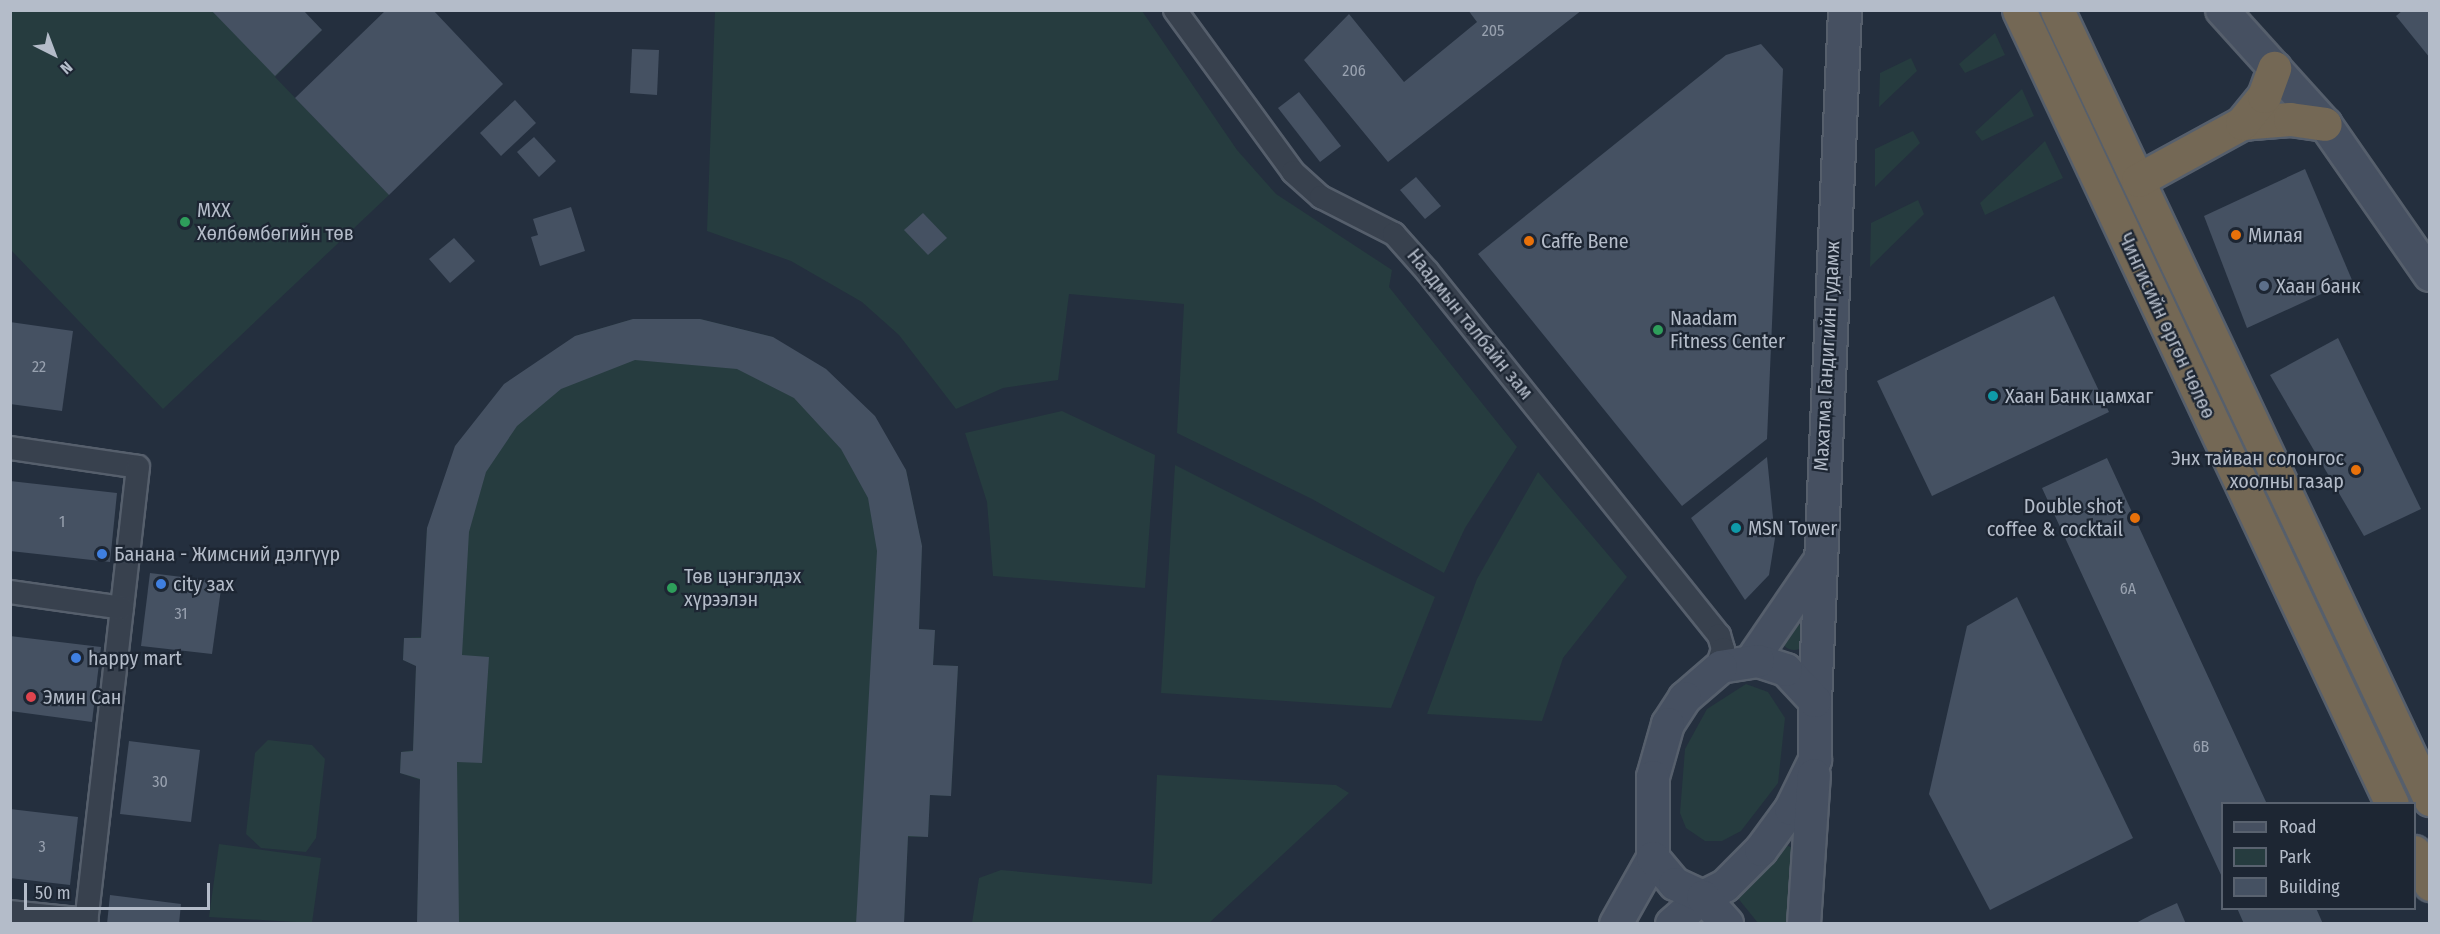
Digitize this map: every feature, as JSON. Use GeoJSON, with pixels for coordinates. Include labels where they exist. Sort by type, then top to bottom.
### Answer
{"type":"FeatureCollection","features":[{"type":"Feature","properties":{"kind":"highway","name":"Чингисийн өргөн чөлөө"},"geometry":{"type":"LineString","coordinates":[[2019,10],[2391,802]]}},
{"type":"Feature","properties":{"kind":"highway","name":"Чингисийн өргөн чөлөө"},"geometry":{"type":"LineString","coordinates":[[2057,10],[2430,799]]}},
{"type":"Feature","properties":{"kind":"highway"},"geometry":{"type":"LineString","coordinates":[[2138,180],[2242,123],[2264,96],[2274,68]]}},
{"type":"Feature","properties":{"kind":"highway"},"geometry":{"type":"LineString","coordinates":[[2242,123],[2289,119],[2325,124]]}},
{"type":"Feature","properties":{"kind":"highway"},"geometry":{"type":"LineString","coordinates":[[2416,854],[2430,884]]}},
{"type":"Feature","properties":{"kind":"main road","name":"Махатма Гандигийн гудамж"},"geometry":{"type":"LineString","coordinates":[[1815,701],[1817,565],[1845,10]]}},
{"type":"Feature","properties":{"kind":"main road"},"geometry":{"type":"LineString","coordinates":[[2222,10],[2325,124],[2430,275]]}},
{"type":"Feature","properties":{"kind":"main road"},"geometry":{"type":"LineString","coordinates":[[1752,660],[1817,565]]}},
{"type":"Feature","properties":{"kind":"main road"},"geometry":{"type":"LineString","coordinates":[[1616,924],[1653,858],[1652,794],[1662,739],[1685,698],[1716,671],[1752,660],[1786,670],[1815,701],[1815,760],[1804,924]]}},
{"type":"Feature","properties":{"kind":"main road"},"geometry":{"type":"LineString","coordinates":[[1672,924],[1703,897],[1725,886],[1774,835],[1815,760]]}},
{"type":"Feature","properties":{"kind":"main road"},"geometry":{"type":"LineString","coordinates":[[1653,858],[1675,884],[1703,897],[1727,924]]}},
{"type":"Feature","properties":{"kind":"street","name":"Наадмын талбайн зам"},"geometry":{"type":"LineString","coordinates":[[1176,10],[1293,172],[1321,197],[1394,234],[1427,270],[1719,635],[1723,649],[1716,671]]}},
{"type":"Feature","properties":{"kind":"street"},"geometry":{"type":"LineString","coordinates":[[10,448],[138,467],[86,922],[10,912]]}},
{"type":"Feature","properties":{"kind":"street"},"geometry":{"type":"LineString","coordinates":[[10,592],[122,608]]}},
{"type":"Feature","properties":{"kind":"green space","name":"МХХ Хөлбөмбөгийн төв"},"geometry":{"type":"Polygon","coordinates":[[[10,11],[303,11],[322,30],[275,77],[389,195],[163,409],[11,250],[10,11]]]}},
{"type":"Feature","properties":{"kind":"green space"},"geometry":{"type":"Polygon","coordinates":[[[715,11],[1142,11],[1237,150],[1276,194],[1392,270],[1389,287],[1517,447],[1465,528],[1444,573],[1312,499],[1177,433],[1184,304],[1069,294],[1058,380],[1003,388],[956,409],[899,335],[862,302],[791,261],[707,231],[715,11]]]}},
{"type":"Feature","properties":{"kind":"green space"},"geometry":{"type":"Polygon","coordinates":[[[1995,33],[2005,55],[1965,73],[1959,64],[1995,33]]]}},
{"type":"Feature","properties":{"kind":"green space"},"geometry":{"type":"Polygon","coordinates":[[[1911,58],[1917,71],[1879,107],[1880,73],[1911,58]]]}},
{"type":"Feature","properties":{"kind":"green space"},"geometry":{"type":"Polygon","coordinates":[[[2022,89],[2034,116],[1982,141],[1975,132],[2022,89]]]}},
{"type":"Feature","properties":{"kind":"green space"},"geometry":{"type":"Polygon","coordinates":[[[1913,131],[1920,143],[1875,187],[1875,149],[1913,131]]]}},
{"type":"Feature","properties":{"kind":"green space"},"geometry":{"type":"Polygon","coordinates":[[[2045,141],[2063,178],[1985,215],[1980,203],[2045,141]]]}},
{"type":"Feature","properties":{"kind":"green space"},"geometry":{"type":"Polygon","coordinates":[[[1918,200],[1924,214],[1870,267],[1871,223],[1918,200]]]}},
{"type":"Feature","properties":{"kind":"green space","name":"Төв цэнгэлдэх хүрээлэн"},"geometry":{"type":"Polygon","coordinates":[[[633,319],[700,319],[773,337],[906,470],[922,546],[919,629],[935,630],[933,665],[958,666],[951,796],[930,795],[928,837],[908,837],[904,923],[417,923],[420,780],[400,773],[401,752],[413,750],[416,666],[403,660],[404,638],[421,637],[427,528],[575,336],[633,319]]]}},
{"type":"Feature","properties":{"kind":"green space"},"geometry":{"type":"Polygon","coordinates":[[[1062,411],[1155,455],[1145,588],[993,576],[987,502],[965,433],[1062,411]]]}},
{"type":"Feature","properties":{"kind":"green space"},"geometry":{"type":"Polygon","coordinates":[[[1175,465],[1435,597],[1391,708],[1161,693],[1175,465]]]}},
{"type":"Feature","properties":{"kind":"green space"},"geometry":{"type":"Polygon","coordinates":[[[1538,472],[1627,577],[1563,658],[1542,721],[1427,714],[1477,579],[1538,472]]]}},
{"type":"Feature","properties":{"kind":"green space"},"geometry":{"type":"Polygon","coordinates":[[[1794,624],[1803,628],[1807,637],[1803,646],[1794,650],[1785,646],[1781,637],[1785,628],[1794,624]]]}},
{"type":"Feature","properties":{"kind":"green space"},"geometry":{"type":"Polygon","coordinates":[[[1746,684],[1768,692],[1785,718],[1778,783],[1741,831],[1722,841],[1705,841],[1686,828],[1680,813],[1685,749],[1707,709],[1746,684]]]}},
{"type":"Feature","properties":{"kind":"green space"},"geometry":{"type":"Polygon","coordinates":[[[268,740],[312,745],[325,759],[316,838],[306,852],[261,848],[246,834],[255,753],[268,740]]]}},
{"type":"Feature","properties":{"kind":"green space"},"geometry":{"type":"Polygon","coordinates":[[[1157,775],[1336,785],[1349,793],[1209,923],[972,923],[979,878],[1001,870],[1152,884],[1157,775]]]}},
{"type":"Feature","properties":{"kind":"green space"},"geometry":{"type":"Polygon","coordinates":[[[219,844],[321,858],[312,923],[209,917],[219,844]]]}},
{"type":"Feature","properties":{"kind":"green space"},"geometry":{"type":"Polygon","coordinates":[[[1785,845],[1794,848],[1794,923],[1758,923],[1737,897],[1785,845]]]}},
{"type":"Feature","properties":{"kind":"building"},"geometry":{"type":"Polygon","coordinates":[[[211,10],[303,10],[322,30],[275,76],[211,10]]]}},
{"type":"Feature","properties":{"kind":"building"},"geometry":{"type":"Polygon","coordinates":[[[386,10],[433,10],[503,84],[389,195],[295,98],[386,10]]]}},
{"type":"Feature","properties":{"kind":"building"},"geometry":{"type":"Polygon","coordinates":[[[1468,10],[1582,10],[1388,162],[1304,60],[1349,14],[1404,82],[1477,22],[1468,10]]]}},
{"type":"Feature","properties":{"kind":"building"},"geometry":{"type":"Polygon","coordinates":[[[2403,10],[2430,10],[2430,58],[2396,16],[2403,10]]]}},
{"type":"Feature","properties":{"kind":"building"},"geometry":{"type":"Polygon","coordinates":[[[1761,44],[1783,69],[1767,439],[1682,506],[1478,254],[1726,55],[1761,44]]]}},
{"type":"Feature","properties":{"kind":"building"},"geometry":{"type":"Polygon","coordinates":[[[632,49],[659,50],[657,95],[630,93],[632,49]]]}},
{"type":"Feature","properties":{"kind":"building"},"geometry":{"type":"Polygon","coordinates":[[[1299,92],[1341,146],[1320,162],[1278,108],[1299,92]]]}},
{"type":"Feature","properties":{"kind":"building"},"geometry":{"type":"Polygon","coordinates":[[[515,100],[536,123],[501,156],[480,133],[515,100]]]}},
{"type":"Feature","properties":{"kind":"building"},"geometry":{"type":"Polygon","coordinates":[[[534,137],[556,161],[539,177],[517,152],[534,137]]]}},
{"type":"Feature","properties":{"kind":"building"},"geometry":{"type":"Polygon","coordinates":[[[2305,169],[2352,280],[2247,328],[2204,216],[2305,169]]]}},
{"type":"Feature","properties":{"kind":"building"},"geometry":{"type":"Polygon","coordinates":[[[1416,177],[1441,206],[1425,219],[1400,190],[1416,177]]]}},
{"type":"Feature","properties":{"kind":"building"},"geometry":{"type":"Polygon","coordinates":[[[571,207],[585,251],[540,266],[531,237],[538,235],[533,219],[571,207]]]}},
{"type":"Feature","properties":{"kind":"building"},"geometry":{"type":"Polygon","coordinates":[[[923,213],[947,238],[928,255],[904,230],[923,213]]]}},
{"type":"Feature","properties":{"kind":"building"},"geometry":{"type":"Polygon","coordinates":[[[454,238],[475,261],[450,283],[429,259],[454,238]]]}},
{"type":"Feature","properties":{"kind":"building","name":"Хаан Банк цамхаг"},"geometry":{"type":"Polygon","coordinates":[[[2054,296],[2109,412],[1932,496],[1877,381],[2054,296]]]}},
{"type":"Feature","properties":{"kind":"building"},"geometry":{"type":"Polygon","coordinates":[[[633,319],[700,319],[773,337],[826,369],[875,416],[906,470],[922,546],[919,629],[935,630],[933,665],[958,666],[951,796],[930,795],[928,837],[908,836],[904,924],[856,924],[877,551],[868,498],[841,449],[794,398],[737,369],[635,360],[561,389],[517,426],[486,472],[469,532],[462,655],[489,657],[482,763],[457,762],[459,924],[417,924],[420,779],[400,773],[401,752],[413,751],[416,666],[403,660],[404,638],[421,638],[427,528],[455,446],[504,384],[575,336],[633,319]]]}},
{"type":"Feature","properties":{"kind":"building"},"geometry":{"type":"Polygon","coordinates":[[[10,322],[73,331],[62,411],[10,404],[10,322]]]}},
{"type":"Feature","properties":{"kind":"building"},"geometry":{"type":"Polygon","coordinates":[[[2338,338],[2421,509],[2364,536],[2270,375],[2338,338]]]}},
{"type":"Feature","properties":{"kind":"building","name":"MSN Tower"},"geometry":{"type":"Polygon","coordinates":[[[1767,457],[1775,538],[1769,575],[1745,600],[1691,518],[1767,457]]]}},
{"type":"Feature","properties":{"kind":"building"},"geometry":{"type":"Polygon","coordinates":[[[2107,458],[2266,802],[2221,802],[2221,875],[2042,488],[2107,458]]]}},
{"type":"Feature","properties":{"kind":"building"},"geometry":{"type":"Polygon","coordinates":[[[10,481],[117,493],[110,562],[10,551],[10,481]]]}},
{"type":"Feature","properties":{"kind":"building"},"geometry":{"type":"Polygon","coordinates":[[[150,573],[222,582],[212,654],[141,646],[150,573]]]}},
{"type":"Feature","properties":{"kind":"building"},"geometry":{"type":"Polygon","coordinates":[[[2017,597],[2133,838],[1990,910],[1929,794],[1967,626],[2017,597]]]}},
{"type":"Feature","properties":{"kind":"building"},"geometry":{"type":"Polygon","coordinates":[[[10,636],[101,647],[92,722],[10,711],[10,636]]]}},
{"type":"Feature","properties":{"kind":"building"},"geometry":{"type":"Polygon","coordinates":[[[129,741],[200,750],[191,822],[120,814],[129,741]]]}},
{"type":"Feature","properties":{"kind":"building"},"geometry":{"type":"Polygon","coordinates":[[[10,809],[78,817],[70,885],[10,878],[10,809]]]}},
{"type":"Feature","properties":{"kind":"building"},"geometry":{"type":"Polygon","coordinates":[[[110,895],[181,904],[179,924],[107,924],[110,895]]]}},
{"type":"Feature","properties":{"kind":"building"},"geometry":{"type":"Polygon","coordinates":[[[2177,903],[2186,924],[2134,924],[2151,915],[2177,903]]]}},
{"type":"Feature","properties":{"kind":"building"},"geometry":{"type":"Polygon","coordinates":[[[2238,910],[2317,910],[2323,924],[2244,924],[2238,910]]]}},
{"type":"Feature","properties":{"kind":"place","name":"МХХ Хөлбөмбөгийн төв"},"geometry":{"type":"Point","coordinates":[185,222]}},
{"type":"Feature","properties":{"kind":"place","name":"Милая"},"geometry":{"type":"Point","coordinates":[2236,235]}},
{"type":"Feature","properties":{"kind":"place","name":"Caffe Bene"},"geometry":{"type":"Point","coordinates":[1529,241]}},
{"type":"Feature","properties":{"kind":"place","name":"Хаан банк"},"geometry":{"type":"Point","coordinates":[2264,286]}},
{"type":"Feature","properties":{"kind":"place","name":"Naadam Fitness Center"},"geometry":{"type":"Point","coordinates":[1658,330]}},
{"type":"Feature","properties":{"kind":"place","name":"Хаан Банк цамхаг"},"geometry":{"type":"Point","coordinates":[1993,396]}},
{"type":"Feature","properties":{"kind":"place","name":"Энх тайван солонгос хоолны газар"},"geometry":{"type":"Point","coordinates":[2356,470]}},
{"type":"Feature","properties":{"kind":"place","name":"Double shot coffee & cocktail"},"geometry":{"type":"Point","coordinates":[2135,518]}},
{"type":"Feature","properties":{"kind":"place","name":"MSN Tower"},"geometry":{"type":"Point","coordinates":[1736,528]}},
{"type":"Feature","properties":{"kind":"place","name":"Банана - Жимсний дэлгүүр"},"geometry":{"type":"Point","coordinates":[102,554]}},
{"type":"Feature","properties":{"kind":"place","name":"city зах"},"geometry":{"type":"Point","coordinates":[161,584]}},
{"type":"Feature","properties":{"kind":"place","name":"Төв цэнгэлдэх хүрээлэн"},"geometry":{"type":"Point","coordinates":[672,588]}},
{"type":"Feature","properties":{"kind":"place","name":"happy mart"},"geometry":{"type":"Point","coordinates":[76,658]}},
{"type":"Feature","properties":{"kind":"place","name":"Эмин Сан"},"geometry":{"type":"Point","coordinates":[31,697]}}]}
